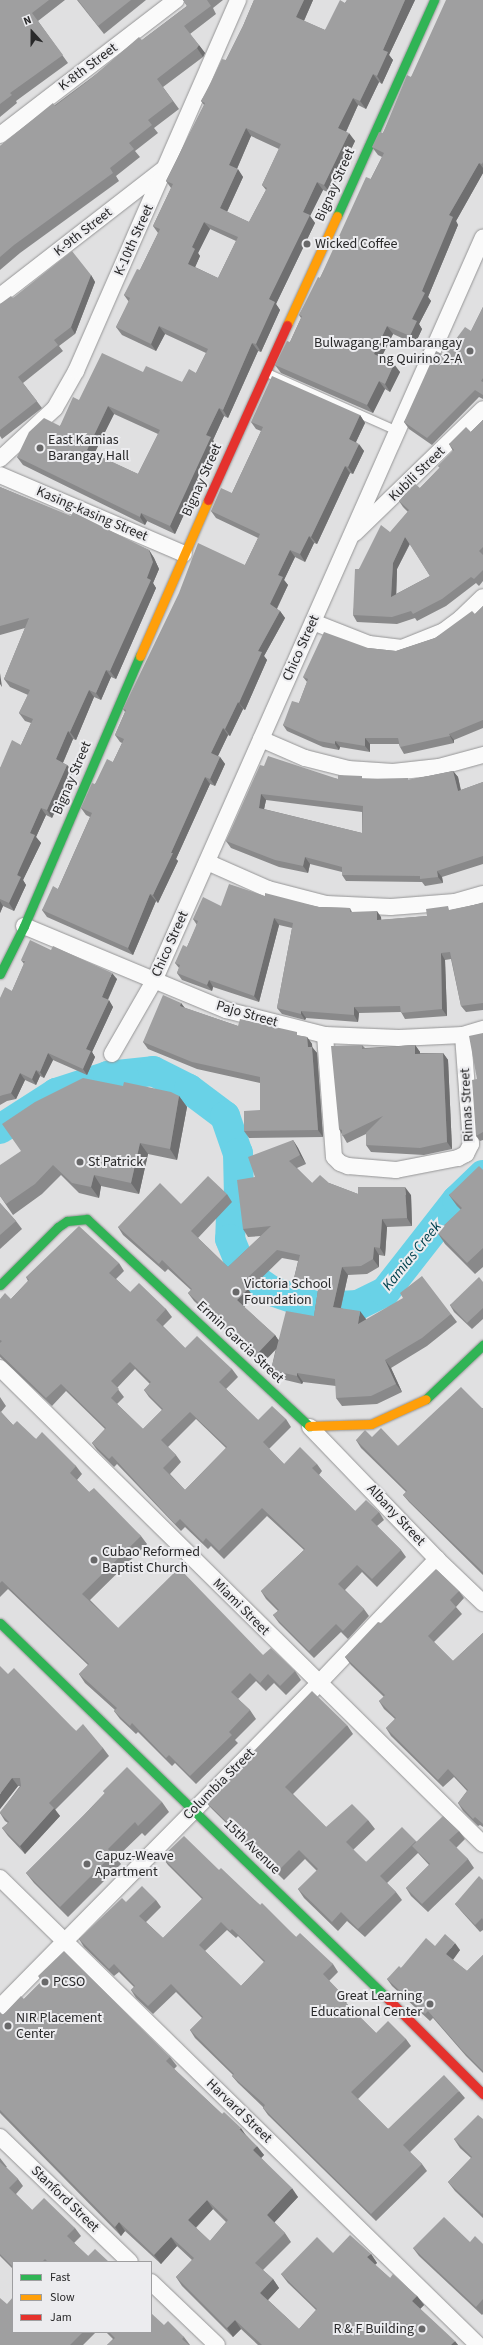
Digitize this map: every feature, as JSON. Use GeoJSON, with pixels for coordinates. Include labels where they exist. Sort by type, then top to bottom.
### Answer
{"type":"FeatureCollection","features":[{"type":"Feature","properties":{"kind":"street","name":"K-8th Street"},"geometry":{"type":"LineString","coordinates":[[0,135],[176,0]]}},
{"type":"Feature","properties":{"kind":"street","name":"K-10th Street"},"geometry":{"type":"LineString","coordinates":[[0,459],[56,408],[76,371],[238,0]]}},
{"type":"Feature","properties":{"kind":"street","name":"Bignay Street"},"geometry":{"type":"LineString","coordinates":[[0,974],[24,926],[184,554],[434,0]]}},
{"type":"Feature","properties":{"kind":"street","name":"K-9th Street"},"geometry":{"type":"LineString","coordinates":[[0,296],[165,168]]}},
{"type":"Feature","properties":{"kind":"street","name":"Chico Street"},"geometry":{"type":"LineString","coordinates":[[112,1054],[154,981],[483,237]]}},
{"type":"Feature","properties":{"kind":"street","name":"Kubili Street"},"geometry":{"type":"LineString","coordinates":[[350,538],[483,410]]}},
{"type":"Feature","properties":{"kind":"street","name":"Kasing-kasing Street"},"geometry":{"type":"LineString","coordinates":[[0,475],[184,554]]}},
{"type":"Feature","properties":{"kind":"street"},"geometry":{"type":"LineString","coordinates":[[313,622],[369,644],[385,648],[402,648],[444,631],[461,618],[483,597]]}},
{"type":"Feature","properties":{"kind":"street"},"geometry":{"type":"LineString","coordinates":[[261,739],[305,758],[348,769],[393,772],[439,767],[483,755]]}},
{"type":"Feature","properties":{"kind":"street"},"geometry":{"type":"LineString","coordinates":[[206,862],[268,889],[326,904],[391,908],[455,902],[483,894]]}},
{"type":"Feature","properties":{"kind":"street","name":"Pajo Street"},"geometry":{"type":"LineString","coordinates":[[24,926],[226,1010],[325,1035],[399,1038],[463,1035],[483,1029]]}},
{"type":"Feature","properties":{"kind":"street","name":"Rimas Street"},"geometry":{"type":"LineString","coordinates":[[325,1035],[334,1157],[340,1163],[348,1166],[396,1170],[458,1158],[466,1154],[471,1144],[463,1035]]}},
{"type":"Feature","properties":{"kind":"street","name":"Ermin Garcia Street"},"geometry":{"type":"LineString","coordinates":[[0,1285],[58,1227],[67,1221],[87,1219],[310,1427]]}},
{"type":"Feature","properties":{"kind":"street"},"geometry":{"type":"LineString","coordinates":[[310,1427],[371,1424],[389,1418],[429,1398],[481,1352]]}},
{"type":"Feature","properties":{"kind":"street","name":"Miami Street"},"geometry":{"type":"LineString","coordinates":[[0,1368],[318,1684],[483,1844]]}},
{"type":"Feature","properties":{"kind":"street","name":"Albany Street"},"geometry":{"type":"LineString","coordinates":[[310,1427],[437,1559],[483,1603]]}},
{"type":"Feature","properties":{"kind":"street","name":"Columbia Street"},"geometry":{"type":"LineString","coordinates":[[0,2007],[318,1684],[437,1559]]}},
{"type":"Feature","properties":{"kind":"street","name":"15th Avenue"},"geometry":{"type":"LineString","coordinates":[[0,1623],[194,1810],[483,2094]]}},
{"type":"Feature","properties":{"kind":"street","name":"Harvard Street"},"geometry":{"type":"LineString","coordinates":[[0,1878],[478,2345]]}},
{"type":"Feature","properties":{"kind":"street","name":"Stanford Street"},"geometry":{"type":"LineString","coordinates":[[0,2137],[129,2261]]}},
{"type":"Feature","properties":{"kind":"street"},"geometry":{"type":"LineString","coordinates":[[152,2283],[217,2345]]}},
{"type":"Feature","properties":{"kind":"lane"},"geometry":{"type":"LineString","coordinates":[[266,373],[397,431]]}},
{"type":"Feature","properties":{"kind":"building"},"geometry":{"type":"Polygon","coordinates":[[[0,0],[49,0],[32,13],[63,55],[10,93],[12,95],[0,104],[0,0]]]}},
{"type":"Feature","properties":{"kind":"building"},"geometry":{"type":"Polygon","coordinates":[[[78,0],[131,0],[98,26],[78,0]]]}},
{"type":"Feature","properties":{"kind":"building"},"geometry":{"type":"Polygon","coordinates":[[[183,0],[207,0],[211,6],[184,26],[199,45],[197,48],[157,79],[173,101],[148,120],[152,125],[129,143],[134,149],[110,168],[113,173],[14,245],[0,257],[0,146],[53,103],[55,106],[88,81],[139,37],[142,40],[187,6],[183,0]]]}},
{"type":"Feature","properties":{"kind":"building"},"geometry":{"type":"Polygon","coordinates":[[[254,0],[304,0],[296,17],[325,30],[340,0],[345,3],[347,0],[405,0],[383,50],[388,52],[377,76],[373,74],[360,101],[353,98],[338,128],[349,133],[324,185],[317,182],[303,212],[310,215],[269,299],[275,302],[256,344],[252,343],[223,410],[219,408],[206,435],[211,437],[170,526],[141,513],[140,517],[17,457],[29,432],[44,418],[60,426],[73,397],[79,400],[102,353],[143,372],[146,366],[182,382],[189,369],[196,373],[208,349],[159,326],[151,344],[116,327],[130,298],[124,295],[137,269],[140,270],[160,229],[153,226],[173,184],[166,181],[205,103],[201,101],[222,59],[226,60],[254,0]],[[246,128],[229,165],[238,169],[220,208],[249,222],[267,188],[262,185],[281,144],[246,128]],[[204,222],[192,247],[195,249],[188,264],[218,278],[238,237],[204,222]],[[108,406],[87,450],[138,474],[160,430],[108,406]]]}},
{"type":"Feature","properties":{"kind":"building"},"geometry":{"type":"Polygon","coordinates":[[[446,0],[483,0],[483,162],[482,164],[479,163],[449,215],[453,217],[422,291],[425,293],[412,319],[417,321],[410,336],[387,326],[374,354],[394,364],[385,384],[379,381],[367,405],[275,365],[287,341],[290,342],[302,316],[299,315],[318,277],[320,278],[366,177],[371,179],[384,153],[372,147],[379,132],[383,133],[407,75],[411,77],[446,0]]]}},
{"type":"Feature","properties":{"kind":"building"},"geometry":{"type":"Polygon","coordinates":[[[72,251],[91,275],[71,327],[54,340],[58,345],[18,377],[37,401],[0,430],[0,304],[11,296],[13,298],[72,251]]]}},
{"type":"Feature","properties":{"kind":"building"},"geometry":{"type":"Polygon","coordinates":[[[483,307],[483,378],[481,381],[483,382],[483,395],[475,390],[427,438],[404,422],[436,351],[444,355],[465,327],[471,331],[483,307]]]}},
{"type":"Feature","properties":{"kind":"building"},"geometry":{"type":"Polygon","coordinates":[[[272,376],[360,415],[349,439],[359,444],[348,467],[345,466],[311,537],[309,536],[300,554],[290,550],[278,575],[283,577],[270,604],[280,611],[258,651],[262,652],[239,703],[238,702],[225,729],[223,728],[211,753],[220,757],[210,779],[205,777],[171,853],[173,853],[153,895],[150,894],[128,948],[42,910],[53,886],[58,889],[92,813],[81,808],[92,783],[95,784],[107,759],[113,762],[124,739],[115,735],[126,710],[123,709],[179,593],[198,543],[245,565],[260,534],[211,511],[221,488],[232,493],[263,427],[251,422],[272,376]]]}},
{"type":"Feature","properties":{"kind":"building"},"geometry":{"type":"Polygon","coordinates":[[[483,420],[483,547],[479,551],[483,555],[483,570],[474,579],[471,577],[442,599],[413,614],[411,611],[392,617],[353,615],[355,569],[359,569],[381,525],[390,532],[409,510],[399,501],[414,483],[420,488],[440,467],[438,466],[454,450],[449,444],[466,427],[471,432],[483,420]],[[405,537],[393,563],[391,597],[430,576],[405,537]]]}},
{"type":"Feature","properties":{"kind":"building"},"geometry":{"type":"Polygon","coordinates":[[[0,487],[71,516],[73,512],[149,550],[153,562],[147,578],[151,580],[110,671],[106,670],[96,693],[89,690],[70,732],[68,731],[56,759],[67,765],[47,810],[41,808],[30,833],[35,835],[17,875],[21,877],[9,903],[0,899],[0,768],[12,740],[21,745],[33,719],[19,713],[30,690],[4,679],[29,618],[0,626],[0,487]]]}},
{"type":"Feature","properties":{"kind":"building"},"geometry":{"type":"Polygon","coordinates":[[[483,606],[483,720],[449,734],[450,736],[400,747],[398,738],[365,738],[365,746],[335,741],[335,744],[319,741],[283,725],[292,701],[299,703],[308,679],[303,677],[324,632],[368,648],[396,651],[435,638],[472,611],[475,614],[483,606]]]}},
{"type":"Feature","properties":{"kind":"building"},"geometry":{"type":"Polygon","coordinates":[[[268,756],[338,779],[338,775],[362,776],[362,779],[408,778],[408,780],[453,771],[458,791],[483,782],[483,856],[437,871],[438,877],[420,879],[420,876],[342,875],[342,867],[305,857],[303,866],[275,860],[226,841],[260,765],[264,766],[268,756]],[[261,794],[259,808],[362,833],[363,806],[261,794]]]}},
{"type":"Feature","properties":{"kind":"building"},"geometry":{"type":"Polygon","coordinates":[[[229,884],[265,896],[265,893],[319,907],[350,908],[350,912],[377,911],[377,920],[427,916],[426,909],[448,906],[449,910],[483,903],[483,1003],[461,1006],[450,952],[441,953],[442,1009],[401,1013],[400,1006],[354,1007],[354,1015],[301,1011],[301,1014],[277,1008],[293,923],[274,918],[254,996],[209,980],[207,985],[177,973],[180,965],[175,963],[183,945],[187,947],[198,921],[193,919],[203,897],[221,906],[229,884]]]}},
{"type":"Feature","properties":{"kind":"building"},"geometry":{"type":"Polygon","coordinates":[[[30,940],[51,950],[53,946],[112,973],[102,997],[109,1000],[86,1049],[91,1051],[83,1069],[48,1053],[40,1072],[36,1070],[32,1079],[20,1073],[11,1093],[0,1096],[0,998],[5,987],[12,991],[25,961],[21,960],[30,940]]]}},
{"type":"Feature","properties":{"kind":"building"},"geometry":{"type":"Polygon","coordinates":[[[163,995],[181,1003],[180,1006],[238,1026],[240,1019],[297,1032],[297,1035],[307,1037],[308,1047],[312,1047],[318,1130],[244,1131],[244,1111],[260,1110],[260,1077],[192,1062],[143,1042],[163,995]]]}},
{"type":"Feature","properties":{"kind":"building"},"geometry":{"type":"Polygon","coordinates":[[[483,1033],[483,1132],[476,1136],[472,1080],[477,1079],[469,1036],[483,1033]]]}},
{"type":"Feature","properties":{"kind":"building"},"geometry":{"type":"Polygon","coordinates":[[[362,1045],[362,1049],[415,1045],[415,1054],[443,1053],[447,1142],[420,1148],[366,1145],[366,1133],[383,1116],[342,1136],[342,1130],[339,1129],[331,1046],[362,1045]]]}},
{"type":"Feature","properties":{"kind":"building"},"geometry":{"type":"Polygon","coordinates":[[[83,1078],[123,1086],[124,1082],[171,1092],[179,1096],[170,1149],[140,1143],[131,1183],[94,1175],[91,1187],[72,1183],[53,1165],[35,1184],[6,1204],[0,1196],[0,1165],[21,1151],[2,1124],[35,1102],[83,1078]]]}},
{"type":"Feature","properties":{"kind":"building"},"geometry":{"type":"Polygon","coordinates":[[[293,1140],[300,1155],[289,1161],[312,1183],[320,1175],[329,1183],[358,1194],[358,1187],[405,1187],[407,1218],[382,1219],[380,1248],[374,1247],[373,1259],[361,1266],[342,1267],[333,1307],[360,1311],[358,1324],[403,1298],[400,1293],[422,1276],[451,1314],[422,1338],[385,1360],[396,1384],[371,1396],[336,1398],[335,1379],[297,1373],[297,1376],[271,1370],[286,1311],[314,1316],[319,1283],[294,1278],[300,1255],[277,1250],[242,1283],[248,1289],[237,1300],[275,1335],[256,1355],[188,1293],[192,1289],[162,1260],[159,1264],[118,1227],[160,1183],[181,1204],[208,1176],[227,1194],[191,1231],[228,1267],[271,1226],[243,1229],[237,1180],[255,1177],[248,1157],[293,1140]]]}},
{"type":"Feature","properties":{"kind":"building"},"geometry":{"type":"Polygon","coordinates":[[[479,1166],[483,1170],[483,1248],[467,1263],[437,1232],[462,1208],[449,1195],[479,1166]]]}},
{"type":"Feature","properties":{"kind":"building"},"geometry":{"type":"Polygon","coordinates":[[[0,1203],[16,1221],[0,1235],[0,1203]]]}},
{"type":"Feature","properties":{"kind":"building"},"geometry":{"type":"Polygon","coordinates":[[[79,1226],[119,1263],[109,1273],[130,1292],[139,1283],[166,1309],[156,1320],[185,1348],[197,1336],[232,1369],[219,1382],[258,1420],[272,1406],[286,1419],[263,1442],[284,1464],[300,1447],[317,1464],[312,1468],[355,1511],[366,1500],[379,1512],[371,1520],[401,1550],[372,1579],[357,1565],[338,1584],[364,1609],[343,1631],[336,1624],[309,1651],[273,1615],[279,1610],[261,1591],[305,1549],[262,1508],[219,1551],[206,1538],[203,1542],[180,1519],[175,1524],[112,1456],[109,1459],[92,1443],[106,1428],[61,1384],[46,1398],[0,1354],[0,1343],[2,1341],[0,1340],[0,1299],[5,1293],[11,1299],[29,1280],[26,1277],[79,1226]],[[130,1362],[111,1381],[119,1389],[111,1398],[143,1429],[163,1409],[144,1390],[151,1382],[130,1362]],[[190,1412],[161,1440],[176,1455],[163,1468],[185,1490],[227,1447],[190,1412]]]}},
{"type":"Feature","properties":{"kind":"building"},"geometry":{"type":"Polygon","coordinates":[[[479,1277],[483,1282],[483,1308],[467,1323],[450,1305],[479,1277]]]}},
{"type":"Feature","properties":{"kind":"building"},"geometry":{"type":"Polygon","coordinates":[[[461,1387],[483,1409],[483,1572],[403,1495],[407,1491],[356,1440],[365,1430],[372,1437],[381,1428],[398,1446],[461,1387]]]}},
{"type":"Feature","properties":{"kind":"building"},"geometry":{"type":"Polygon","coordinates":[[[0,1411],[13,1425],[17,1421],[36,1439],[42,1432],[76,1466],[70,1473],[89,1492],[94,1488],[141,1536],[82,1594],[118,1628],[179,1568],[263,1655],[271,1648],[295,1671],[280,1686],[268,1674],[260,1683],[250,1673],[231,1692],[250,1710],[229,1732],[232,1735],[190,1776],[169,1755],[166,1758],[132,1723],[130,1726],[114,1711],[117,1708],[79,1674],[89,1664],[2,1581],[0,1583],[0,1411]]]}},
{"type":"Feature","properties":{"kind":"building"},"geometry":{"type":"Polygon","coordinates":[[[436,1569],[459,1591],[450,1600],[456,1607],[428,1636],[453,1661],[483,1633],[483,1824],[475,1817],[473,1819],[458,1803],[468,1790],[448,1769],[438,1780],[386,1728],[396,1718],[379,1701],[385,1695],[345,1657],[378,1622],[381,1623],[436,1569]]]}},
{"type":"Feature","properties":{"kind":"building"},"geometry":{"type":"Polygon","coordinates":[[[0,1666],[8,1674],[14,1668],[76,1731],[83,1724],[103,1748],[49,1803],[54,1808],[20,1846],[2,1828],[9,1822],[0,1813],[21,1786],[20,1778],[12,1778],[0,1794],[0,1666]]]}},
{"type":"Feature","properties":{"kind":"building"},"geometry":{"type":"Polygon","coordinates":[[[312,1691],[347,1725],[285,1787],[326,1827],[352,1804],[368,1820],[346,1842],[366,1862],[402,1827],[416,1841],[380,1876],[396,1892],[358,1929],[341,1912],[332,1922],[298,1889],[318,1869],[299,1850],[278,1871],[205,1801],[312,1691]]]}},
{"type":"Feature","properties":{"kind":"building"},"geometry":{"type":"Polygon","coordinates":[[[127,1767],[162,1802],[138,1826],[135,1822],[108,1849],[113,1854],[60,1907],[26,1873],[105,1793],[103,1791],[127,1767]]]}},
{"type":"Feature","properties":{"kind":"building"},"geometry":{"type":"Polygon","coordinates":[[[443,1816],[459,1831],[449,1840],[468,1859],[422,1904],[406,1888],[430,1864],[412,1846],[443,1816]]]}},
{"type":"Feature","properties":{"kind":"building"},"geometry":{"type":"Polygon","coordinates":[[[184,1836],[219,1870],[221,1868],[260,1905],[262,1903],[296,1937],[300,1933],[333,1964],[323,1974],[342,1994],[340,1997],[376,2033],[388,2021],[406,2039],[351,2092],[388,2129],[444,2075],[459,2091],[403,2145],[422,2164],[371,2214],[263,2108],[265,2105],[232,2076],[234,2074],[190,2030],[203,2017],[171,1984],[148,2006],[131,1990],[135,1986],[114,1964],[109,1969],[79,1939],[122,1898],[126,1902],[142,1886],[156,1900],[139,1916],[163,1938],[203,1898],[162,1857],[184,1836]],[[221,1922],[199,1945],[241,1986],[265,1961],[232,1929],[230,1931],[221,1922]]]}},
{"type":"Feature","properties":{"kind":"building"},"geometry":{"type":"Polygon","coordinates":[[[479,1876],[483,1880],[483,1920],[482,1918],[475,1925],[455,1904],[479,1876]]]}},
{"type":"Feature","properties":{"kind":"building"},"geometry":{"type":"Polygon","coordinates":[[[445,1934],[455,1943],[446,1954],[467,1971],[483,1955],[483,2071],[461,2049],[428,2011],[425,2014],[387,1979],[399,1966],[401,1968],[426,1938],[435,1946],[445,1934]]]}},
{"type":"Feature","properties":{"kind":"building"},"geometry":{"type":"Polygon","coordinates":[[[64,1951],[170,2057],[166,2061],[222,2114],[224,2112],[241,2128],[239,2129],[257,2146],[253,2150],[292,2188],[267,2215],[285,2233],[255,2263],[273,2279],[260,2293],[299,2329],[317,2309],[281,2274],[317,2237],[333,2253],[350,2235],[371,2254],[367,2257],[390,2278],[393,2274],[417,2296],[412,2301],[455,2341],[451,2345],[262,2345],[235,2320],[227,2328],[176,2277],[194,2258],[171,2237],[154,2255],[119,2222],[115,2227],[0,2110],[0,2012],[3,2015],[21,1996],[24,1999],[43,1980],[38,1976],[64,1951]],[[207,2200],[188,2220],[210,2241],[228,2220],[207,2200]]]}},
{"type":"Feature","properties":{"kind":"building"},"geometry":{"type":"Polygon","coordinates":[[[478,2115],[483,2119],[482,2214],[448,2182],[472,2157],[454,2139],[478,2115]]]}},
{"type":"Feature","properties":{"kind":"building"},"geometry":{"type":"Polygon","coordinates":[[[0,2162],[18,2179],[9,2188],[32,2210],[44,2198],[75,2228],[67,2236],[88,2256],[95,2249],[108,2261],[47,2261],[45,2259],[43,2261],[12,2261],[12,2266],[0,2254],[0,2162]]]}},
{"type":"Feature","properties":{"kind":"building"},"geometry":{"type":"Polygon","coordinates":[[[444,2217],[470,2242],[475,2236],[483,2244],[483,2299],[476,2307],[413,2248],[444,2217]]]}},
{"type":"Feature","properties":{"kind":"building"},"geometry":{"type":"Polygon","coordinates":[[[0,2298],[7,2304],[12,2298],[12,2333],[82,2333],[70,2345],[0,2345],[0,2298]]]}},
{"type":"Feature","properties":{"kind":"building"},"geometry":{"type":"Polygon","coordinates":[[[152,2314],[164,2325],[168,2321],[184,2337],[182,2339],[189,2345],[107,2345],[115,2338],[110,2333],[152,2333],[152,2314]]]}},
{"type":"Feature","properties":{"kind":"waterway","name":"Kamias Creek"},"geometry":{"type":"LineString","coordinates":[[0,1129],[56,1093],[108,1076],[153,1071],[189,1089],[225,1116],[238,1153],[239,1197],[231,1215],[230,1239],[243,1271],[272,1291],[318,1307],[358,1305],[385,1292],[457,1200],[483,1175]]}},
{"type":"Feature","properties":{"kind":"traffic: fast"},"geometry":{"type":"LineString","coordinates":[[337,216],[434,0]]}},
{"type":"Feature","properties":{"kind":"traffic: fast"},"geometry":{"type":"LineString","coordinates":[[0,974],[24,926],[140,656]]}},
{"type":"Feature","properties":{"kind":"traffic: fast"},"geometry":{"type":"LineString","coordinates":[[0,1285],[58,1227],[67,1221],[87,1219],[309,1426]]}},
{"type":"Feature","properties":{"kind":"traffic: fast"},"geometry":{"type":"LineString","coordinates":[[426,1399],[483,1345]]}},
{"type":"Feature","properties":{"kind":"traffic: fast"},"geometry":{"type":"LineString","coordinates":[[0,1623],[385,1996]]}},
{"type":"Feature","properties":{"kind":"traffic: slow"},"geometry":{"type":"LineString","coordinates":[[287,325],[337,216]]}},
{"type":"Feature","properties":{"kind":"traffic: slow"},"geometry":{"type":"LineString","coordinates":[[140,656],[208,500]]}},
{"type":"Feature","properties":{"kind":"traffic: slow"},"geometry":{"type":"LineString","coordinates":[[309,1426],[371,1424],[426,1399]]}},
{"type":"Feature","properties":{"kind":"traffic: jam"},"geometry":{"type":"LineString","coordinates":[[208,500],[287,325]]}},
{"type":"Feature","properties":{"kind":"traffic: jam"},"geometry":{"type":"LineString","coordinates":[[385,1996],[483,2094]]}},
{"type":"Feature","properties":{"kind":"place","name":"Wicked Coffee"},"geometry":{"type":"Point","coordinates":[307,244]}},
{"type":"Feature","properties":{"kind":"place","name":"Bulwagang Pambarangay ng Quirino 2-A"},"geometry":{"type":"Point","coordinates":[470,351]}},
{"type":"Feature","properties":{"kind":"place","name":"East Kamias Barangay Hall"},"geometry":{"type":"Point","coordinates":[40,448]}},
{"type":"Feature","properties":{"kind":"place","name":"St Patrick"},"geometry":{"type":"Point","coordinates":[80,1162]}},
{"type":"Feature","properties":{"kind":"place","name":"Victoria School Foundation"},"geometry":{"type":"Point","coordinates":[236,1292]}},
{"type":"Feature","properties":{"kind":"place","name":"Cubao Reformed Baptist Church"},"geometry":{"type":"Point","coordinates":[94,1560]}},
{"type":"Feature","properties":{"kind":"place","name":"Capuz-Weave Apartment"},"geometry":{"type":"Point","coordinates":[87,1864]}},
{"type":"Feature","properties":{"kind":"place","name":"PCSO"},"geometry":{"type":"Point","coordinates":[45,1982]}},
{"type":"Feature","properties":{"kind":"place","name":"Great Learning Educational Center"},"geometry":{"type":"Point","coordinates":[430,2004]}},
{"type":"Feature","properties":{"kind":"place","name":"NIR Placement Center"},"geometry":{"type":"Point","coordinates":[8,2026]}},
{"type":"Feature","properties":{"kind":"place","name":"R & F Building"},"geometry":{"type":"Point","coordinates":[422,2329]}}]}
